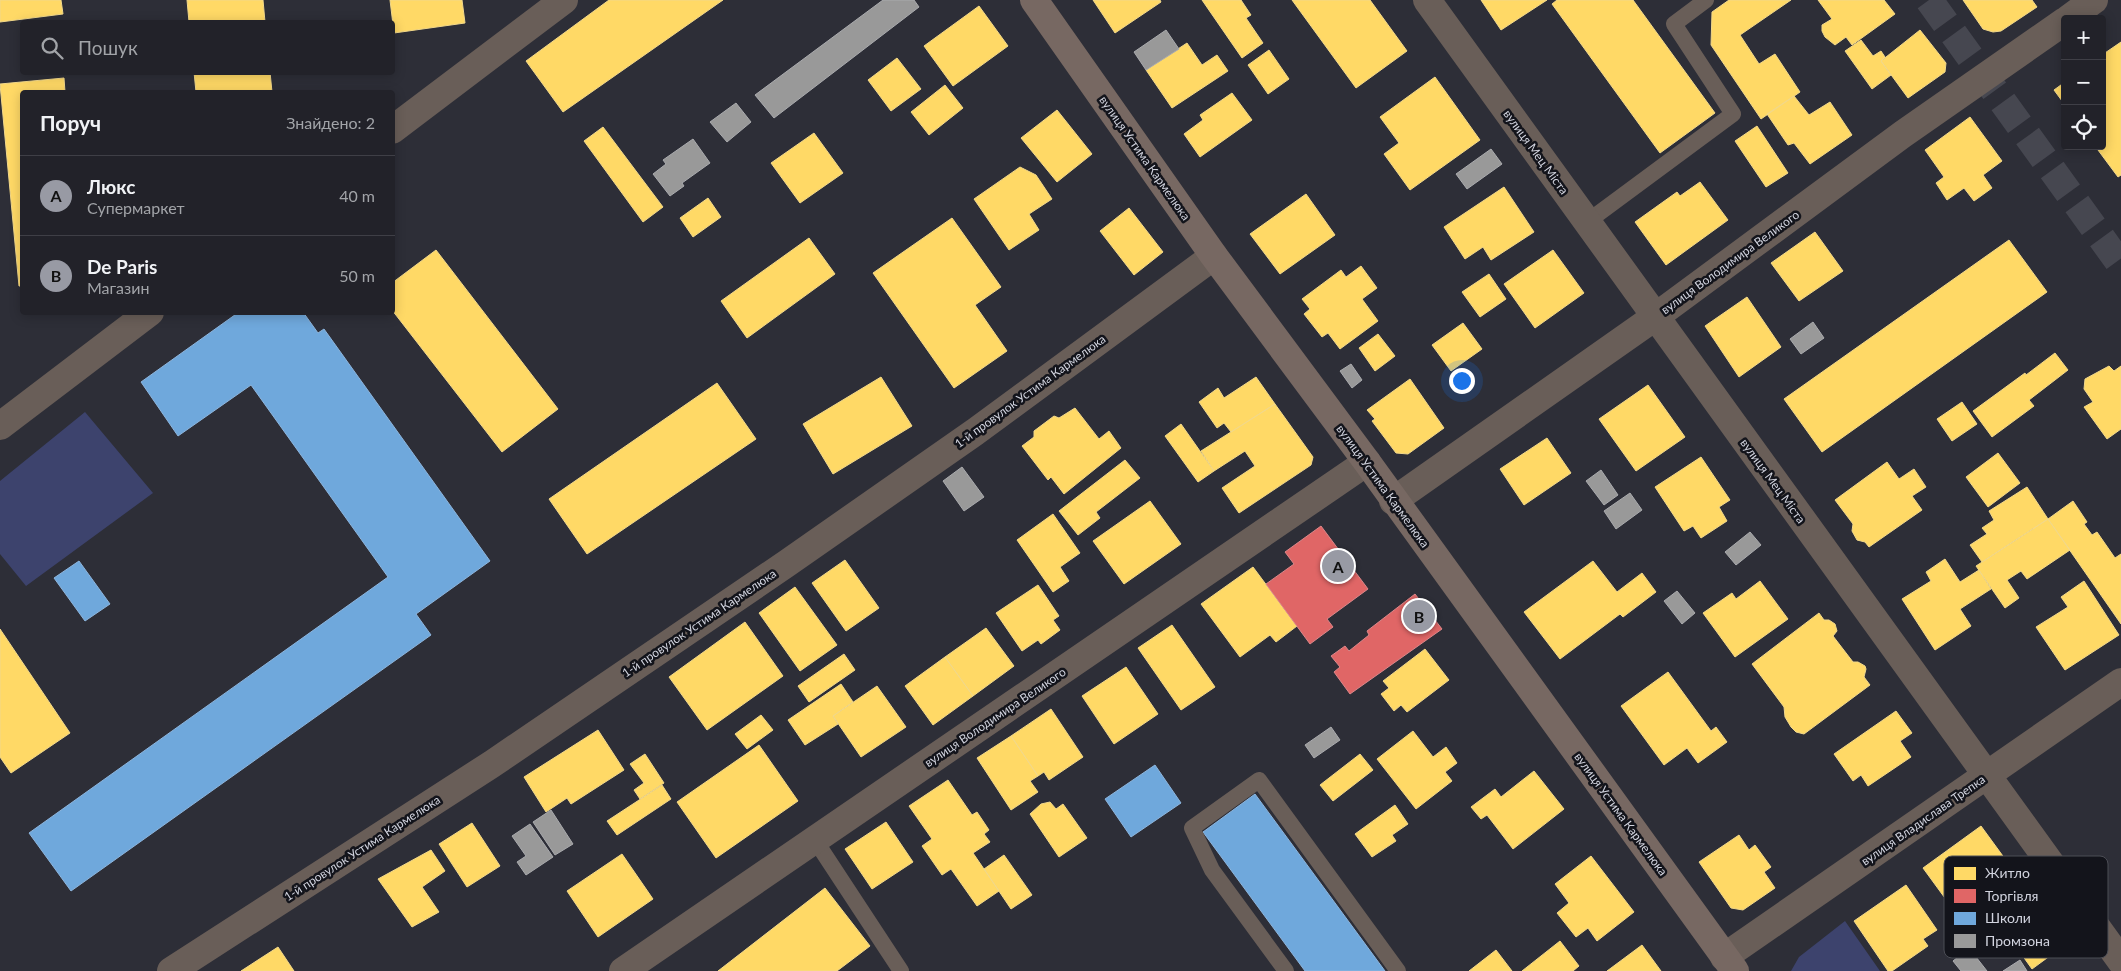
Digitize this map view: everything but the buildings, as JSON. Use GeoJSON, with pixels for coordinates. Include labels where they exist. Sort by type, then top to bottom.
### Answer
{"type":"FeatureCollection","features":[{"type":"Feature","properties":{"kind":"street"},"geometry":{"type":"LineString","coordinates":[[395,128],[564,0]]}},
{"type":"Feature","properties":{"kind":"street","name":"вулиця Устима Кармелюка"},"geometry":{"type":"LineString","coordinates":[[1034,0],[1214,256],[1366,462],[1729,964]]}},
{"type":"Feature","properties":{"kind":"street","name":"вулиця Мец Міста"},"geometry":{"type":"LineString","coordinates":[[1427,0],[2044,856]]}},
{"type":"Feature","properties":{"kind":"street","name":"вулиця Володимира Великого"},"geometry":{"type":"LineString","coordinates":[[2073,15],[2094,0]]}},
{"type":"Feature","properties":{"kind":"street","name":"вулиця Володимира Великого"},"geometry":{"type":"LineString","coordinates":[[1393,500],[1655,317],[1903,134],[2061,23]]}},
{"type":"Feature","properties":{"kind":"street","name":"1-й провулок Устима Кармелюка"},"geometry":{"type":"LineString","coordinates":[[171,971],[492,764],[778,570],[975,432],[1214,256]]}},
{"type":"Feature","properties":{"kind":"street"},"geometry":{"type":"LineString","coordinates":[[0,426],[146,315]]}},
{"type":"Feature","properties":{"kind":"street","name":"вулиця Володимира Великого"},"geometry":{"type":"LineString","coordinates":[[623,971],[1366,462]]}},
{"type":"Feature","properties":{"kind":"street","name":"вулиця Владислава Трепка"},"geometry":{"type":"LineString","coordinates":[[1729,964],[1986,776],[2121,682]]}},
{"type":"Feature","properties":{"kind":"street","name":"вулиця Мец Міста"},"geometry":{"type":"LineString","coordinates":[[2108,943],[2121,961]]}},
{"type":"Feature","properties":{"kind":"lane"},"geometry":{"type":"LineString","coordinates":[[1587,222],[1733,114],[1674,24],[1706,0]]}},
{"type":"Feature","properties":{"kind":"lane"},"geometry":{"type":"LineString","coordinates":[[1286,971],[1212,870],[1192,828],[1259,780],[1398,971]]}},
{"type":"Feature","properties":{"kind":"lane"},"geometry":{"type":"LineString","coordinates":[[815,840],[901,971]]}},
{"type":"Feature","properties":{"kind":"shaded area"},"geometry":{"type":"Polygon","coordinates":[[[85,412],[153,493],[26,586],[0,554],[0,481],[85,412]]]}},
{"type":"Feature","properties":{"kind":"shaded area"},"geometry":{"type":"Polygon","coordinates":[[[1845,921],[1880,971],[1791,971],[1799,957],[1845,921]]]}},
{"type":"Feature","properties":{"kind":"tunnel"},"geometry":{"type":"LineString","coordinates":[[1929,0],[2121,265]]}},
{"type":"Feature","properties":{"kind":"place","name":"Люкс"},"geometry":{"type":"Point","coordinates":[1338,566]}},
{"type":"Feature","properties":{"kind":"place","name":"De Paris"},"geometry":{"type":"Point","coordinates":[1419,616]}}]}
